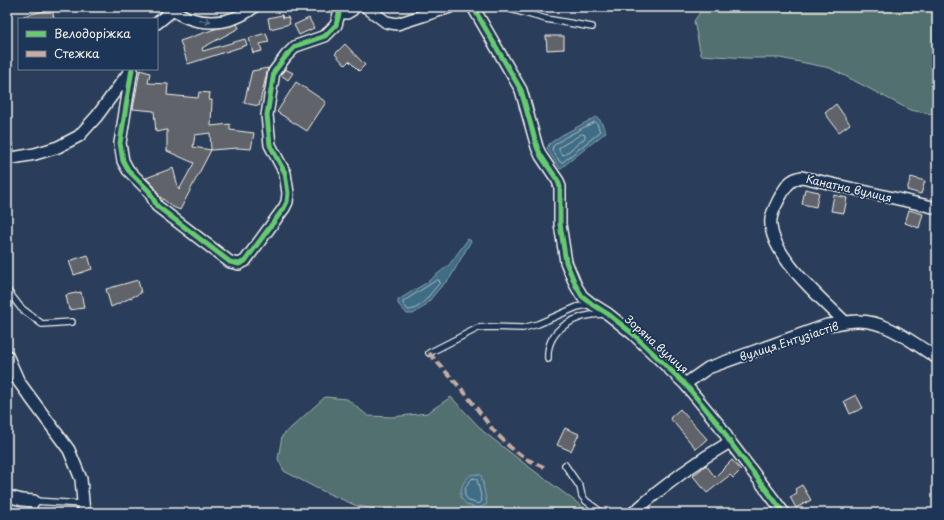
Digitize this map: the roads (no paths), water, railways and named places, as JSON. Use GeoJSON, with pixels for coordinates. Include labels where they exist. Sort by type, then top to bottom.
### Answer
{"type":"FeatureCollection","features":[{"type":"Feature","properties":{"kind":"street"},"geometry":{"type":"LineString","coordinates":[[158,22],[171,9],[185,17],[211,22],[235,18],[254,7]]}},
{"type":"Feature","properties":{"kind":"street"},"geometry":{"type":"LineString","coordinates":[[132,70],[120,143],[123,161],[128,170],[149,191],[157,206],[230,262],[239,264],[245,261],[287,202],[288,193],[285,173],[270,145],[267,115],[274,72],[296,46],[325,36],[336,25],[337,10],[340,13],[347,13],[354,7]]}},
{"type":"Feature","properties":{"kind":"street"},"geometry":{"type":"LineString","coordinates":[[366,7],[386,22],[397,24],[450,7]]}},
{"type":"Feature","properties":{"kind":"street","name":"Зоряна вулиця"},"geometry":{"type":"LineString","coordinates":[[473,7],[522,90],[537,147],[558,181],[560,187],[560,224],[566,262],[582,296],[633,334],[685,384],[720,426],[730,442],[784,513]]}},
{"type":"Feature","properties":{"kind":"street"},"geometry":{"type":"LineString","coordinates":[[7,147],[8,159],[43,152],[58,147],[79,136],[97,116],[131,70]]}},
{"type":"Feature","properties":{"kind":"street","name":"Канатна вулиця"},"geometry":{"type":"LineString","coordinates":[[845,322],[806,284],[776,243],[772,232],[771,220],[776,206],[789,183],[794,178],[802,177],[937,208]]}},
{"type":"Feature","properties":{"kind":"street","name":"вулиця Ентузіастів"},"geometry":{"type":"LineString","coordinates":[[685,384],[708,368],[827,325],[845,322],[860,321],[890,328],[937,358]]}},
{"type":"Feature","properties":{"kind":"street"},"geometry":{"type":"LineString","coordinates":[[7,356],[19,382],[69,450],[81,478],[84,508]]}},
{"type":"Feature","properties":{"kind":"street"},"geometry":{"type":"LineString","coordinates":[[633,513],[660,489],[704,457],[730,442]]}},
{"type":"Feature","properties":{"kind":"street"},"geometry":{"type":"LineString","coordinates":[[7,496],[22,500],[34,501]]}},
{"type":"Feature","properties":{"kind":"lane"},"geometry":{"type":"LineString","coordinates":[[502,7],[546,19],[592,27]]}},
{"type":"Feature","properties":{"kind":"lane"},"geometry":{"type":"LineString","coordinates":[[7,290],[21,308],[42,324],[72,322]]}},
{"type":"Feature","properties":{"kind":"lane"},"geometry":{"type":"LineString","coordinates":[[429,352],[465,336],[470,331],[478,328],[523,328],[538,324],[577,307],[592,304]]}},
{"type":"Feature","properties":{"kind":"lane"},"geometry":{"type":"LineString","coordinates":[[548,359],[548,349],[551,340],[557,332],[566,325],[576,319],[588,315],[608,314]]}},
{"type":"Feature","properties":{"kind":"lane"},"geometry":{"type":"LineString","coordinates":[[565,465],[580,487],[582,496],[586,501],[602,513]]}},
{"type":"Feature","properties":{"kind":"lane"},"geometry":{"type":"LineString","coordinates":[[34,513],[34,501],[84,508]]}},
{"type":"Feature","properties":{"kind":"water"},"geometry":{"type":"Polygon","coordinates":[[[596,117],[600,120],[606,132],[560,169],[547,149],[549,144],[562,135],[596,117]]]}},
{"type":"Feature","properties":{"kind":"water"},"geometry":{"type":"Polygon","coordinates":[[[468,239],[471,241],[450,278],[425,306],[413,314],[407,314],[398,304],[398,300],[426,283],[449,265],[468,239]]]}},
{"type":"Feature","properties":{"kind":"water"},"geometry":{"type":"Polygon","coordinates":[[[472,474],[481,475],[487,504],[479,508],[467,505],[461,498],[463,484],[472,474]]]}}]}
